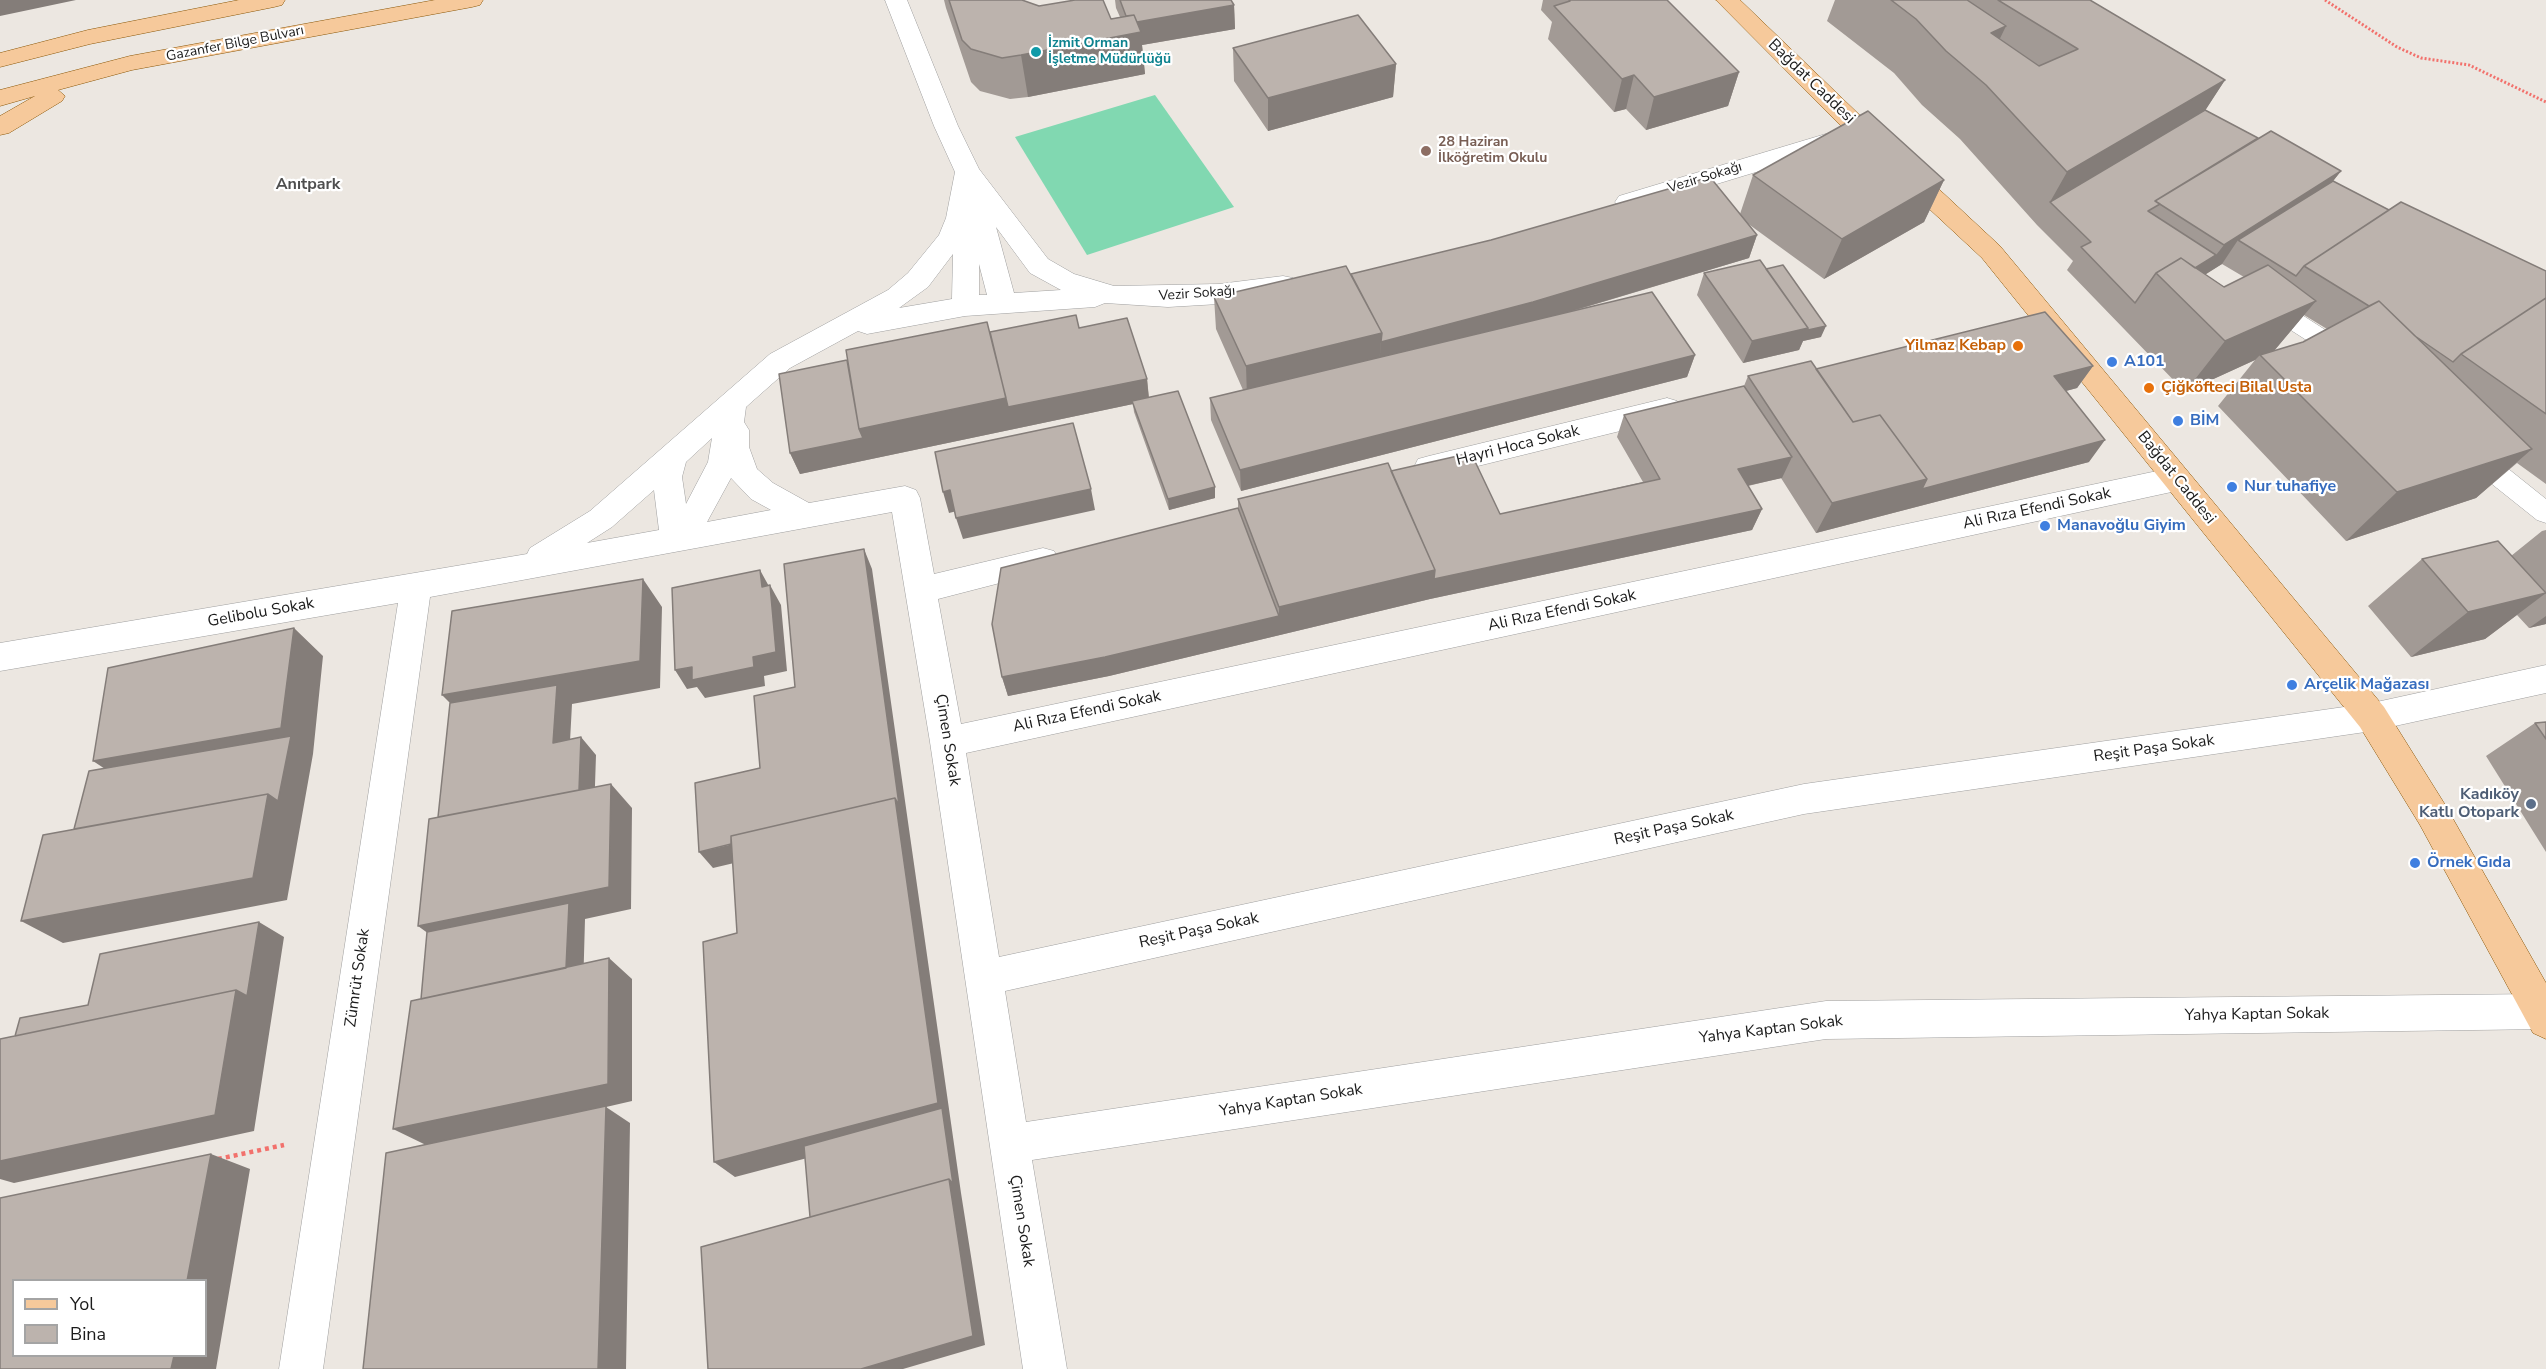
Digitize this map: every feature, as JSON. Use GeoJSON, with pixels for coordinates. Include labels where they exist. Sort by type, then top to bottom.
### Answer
{"type":"FeatureCollection","features":[{"type":"Feature","properties":{"kind":"main road"},"geometry":{"type":"LineString","coordinates":[[0,60],[87,37],[274,0]]}},
{"type":"Feature","properties":{"kind":"main road","name":"Gazanfer Bilge Bulvarı"},"geometry":{"type":"LineString","coordinates":[[0,98],[130,63],[472,0]]}},
{"type":"Feature","properties":{"kind":"main road","name":"Bağdat Caddesi"},"geometry":{"type":"LineString","coordinates":[[1727,0],[1861,131],[1991,252],[2372,717],[2432,814],[2544,1016]]}},
{"type":"Feature","properties":{"kind":"main road"},"geometry":{"type":"LineString","coordinates":[[0,127],[50,97],[130,63]]}},
{"type":"Feature","properties":{"kind":"street","name":"Vezir Sokağı"},"geometry":{"type":"LineString","coordinates":[[896,0],[946,126],[968,172],[1039,266],[1064,281],[1114,296],[1167,297],[1219,294],[1308,281]]}},
{"type":"Feature","properties":{"kind":"street","name":"Vezir Sokağı"},"geometry":{"type":"LineString","coordinates":[[1599,211],[1861,131]]}},
{"type":"Feature","properties":{"kind":"street"},"geometry":{"type":"LineString","coordinates":[[968,172],[1003,302]]}},
{"type":"Feature","properties":{"kind":"street"},"geometry":{"type":"LineString","coordinates":[[965,306],[968,172]]}},
{"type":"Feature","properties":{"kind":"street"},"geometry":{"type":"LineString","coordinates":[[521,567],[568,542],[602,519],[780,361],[898,297],[936,261],[951,238],[968,172]]}},
{"type":"Feature","properties":{"kind":"street"},"geometry":{"type":"LineString","coordinates":[[844,328],[965,306],[1114,296]]}},
{"type":"Feature","properties":{"kind":"street"},"geometry":{"type":"LineString","coordinates":[[2008,323],[2042,314]]}},
{"type":"Feature","properties":{"kind":"street"},"geometry":{"type":"LineString","coordinates":[[733,401],[734,447],[744,475],[762,491],[806,516]]}},
{"type":"Feature","properties":{"kind":"street"},"geometry":{"type":"LineString","coordinates":[[676,539],[694,518],[719,470],[733,401]]}},
{"type":"Feature","properties":{"kind":"street","name":"Hayri Hoca Sokak"},"geometry":{"type":"LineString","coordinates":[[1407,473],[1695,402]]}},
{"type":"Feature","properties":{"kind":"street"},"geometry":{"type":"LineString","coordinates":[[672,456],[667,477],[676,539]]}},
{"type":"Feature","properties":{"kind":"street","name":"Ali Rıza Efendi Sokak"},"geometry":{"type":"LineString","coordinates":[[947,742],[2176,479]]}},
{"type":"Feature","properties":{"kind":"street","name":"Çimen Sokak"},"geometry":{"type":"LineString","coordinates":[[521,567],[905,498],[947,742],[1045,1369]]}},
{"type":"Feature","properties":{"kind":"street"},"geometry":{"type":"LineString","coordinates":[[922,590],[1072,553]]}},
{"type":"Feature","properties":{"kind":"street","name":"Gelibolu Sokak"},"geometry":{"type":"LineString","coordinates":[[0,657],[521,567]]}},
{"type":"Feature","properties":{"kind":"street","name":"Zümrüt Sokak"},"geometry":{"type":"LineString","coordinates":[[301,1369],[416,586]]}},
{"type":"Feature","properties":{"kind":"street","name":"Reşit Paşa Sokak"},"geometry":{"type":"LineString","coordinates":[[984,978],[1804,799],[2372,717],[2546,679]]}},
{"type":"Feature","properties":{"kind":"street","name":"Yahya Kaptan Sokak"},"geometry":{"type":"LineString","coordinates":[[1009,1144],[1826,1020],[2544,1016]]}},
{"type":"Feature","properties":{"kind":"lane"},"geometry":{"type":"LineString","coordinates":[[2248,292],[2336,347],[2364,368]]}},
{"type":"Feature","properties":{"kind":"lane"},"geometry":{"type":"LineString","coordinates":[[2455,441],[2546,513]]}},
{"type":"Feature","properties":{"kind":"path"},"geometry":{"type":"LineString","coordinates":[[2325,0],[2397,47],[2421,58],[2469,65],[2546,102]]}},
{"type":"Feature","properties":{"kind":"path"},"geometry":{"type":"LineString","coordinates":[[208,1161],[336,1134]]}},
{"type":"Feature","properties":{"kind":"green space"},"geometry":{"type":"Polygon","coordinates":[[[1155,95],[1234,207],[1087,255],[1015,137],[1155,95]]]}},
{"type":"Feature","properties":{"kind":"building"},"geometry":{"type":"Polygon","coordinates":[[[949,0],[1022,0],[1039,6],[1075,0],[1103,0],[1111,19],[1134,15],[1141,32],[1002,58],[971,49],[962,40],[949,0]]]}},
{"type":"Feature","properties":{"kind":"building"},"geometry":{"type":"Polygon","coordinates":[[[1120,0],[1231,0],[1234,5],[1137,22],[1134,15],[1126,16],[1120,0]]]}},
{"type":"Feature","properties":{"kind":"building"},"geometry":{"type":"Polygon","coordinates":[[[1569,0],[1667,0],[1739,72],[1654,97],[1634,75],[1622,79],[1554,6],[1569,0]]]}},
{"type":"Feature","properties":{"kind":"building"},"geometry":{"type":"Polygon","coordinates":[[[1891,0],[1967,0],[2006,26],[1991,33],[2039,66],[2078,49],[1998,0],[2090,0],[2225,80],[2067,172],[1986,85],[1946,51],[1916,19],[1891,0]]]}},
{"type":"Feature","properties":{"kind":"building"},"geometry":{"type":"Polygon","coordinates":[[[1358,15],[1396,64],[1268,98],[1233,48],[1358,15]]]}},
{"type":"Feature","properties":{"kind":"building"},"geometry":{"type":"Polygon","coordinates":[[[2205,110],[2258,138],[2155,201],[2160,204],[2148,211],[2216,255],[2195,268],[2181,258],[2156,273],[2135,303],[2081,247],[2091,242],[2050,202],[2205,110]]]}},
{"type":"Feature","properties":{"kind":"building"},"geometry":{"type":"Polygon","coordinates":[[[1868,111],[1944,180],[1842,239],[1753,175],[1868,111]]]}},
{"type":"Feature","properties":{"kind":"building"},"geometry":{"type":"Polygon","coordinates":[[[2271,131],[2341,171],[2224,245],[2155,201],[2271,131]]]}},
{"type":"Feature","properties":{"kind":"building"},"geometry":{"type":"Polygon","coordinates":[[[1710,177],[1757,235],[1533,302],[1381,342],[1382,333],[1351,274],[1491,240],[1710,177]]]}},
{"type":"Feature","properties":{"kind":"building"},"geometry":{"type":"Polygon","coordinates":[[[2333,181],[2389,210],[2304,266],[2296,276],[2238,240],[2333,181]]]}},
{"type":"Feature","properties":{"kind":"building"},"geometry":{"type":"Polygon","coordinates":[[[2401,202],[2546,271],[2546,298],[2461,354],[2453,362],[2415,336],[2379,301],[2369,306],[2304,266],[2401,202]]]}},
{"type":"Feature","properties":{"kind":"building"},"geometry":{"type":"Polygon","coordinates":[[[2181,258],[2224,287],[2268,265],[2316,301],[2225,341],[2156,273],[2181,258]]]}},
{"type":"Feature","properties":{"kind":"building"},"geometry":{"type":"Polygon","coordinates":[[[1760,260],[1808,328],[1752,341],[1704,273],[1760,260]]]}},
{"type":"Feature","properties":{"kind":"building"},"geometry":{"type":"Polygon","coordinates":[[[1783,265],[1826,326],[1808,330],[1766,269],[1783,265]]]}},
{"type":"Feature","properties":{"kind":"building"},"geometry":{"type":"Polygon","coordinates":[[[1346,266],[1382,333],[1246,366],[1214,297],[1346,266]]]}},
{"type":"Feature","properties":{"kind":"building"},"geometry":{"type":"Polygon","coordinates":[[[1652,292],[1695,355],[1240,470],[1210,398],[1652,292]]]}},
{"type":"Feature","properties":{"kind":"building"},"geometry":{"type":"Polygon","coordinates":[[[2546,298],[2546,414],[2461,354],[2546,298]]]}},
{"type":"Feature","properties":{"kind":"building"},"geometry":{"type":"Polygon","coordinates":[[[2379,301],[2532,449],[2397,492],[2260,355],[2303,342],[2379,301]]]}},
{"type":"Feature","properties":{"kind":"building"},"geometry":{"type":"Polygon","coordinates":[[[2045,312],[2093,366],[2054,376],[2105,440],[1922,489],[1927,479],[1880,415],[1853,422],[1816,369],[2045,312]]]}},
{"type":"Feature","properties":{"kind":"building"},"geometry":{"type":"Polygon","coordinates":[[[1076,315],[1079,328],[1127,318],[1147,379],[1008,407],[990,332],[1076,315]]]}},
{"type":"Feature","properties":{"kind":"building"},"geometry":{"type":"Polygon","coordinates":[[[987,322],[1006,398],[859,429],[846,350],[987,322]]]}},
{"type":"Feature","properties":{"kind":"building"},"geometry":{"type":"Polygon","coordinates":[[[847,360],[859,429],[863,438],[790,453],[779,374],[847,360]]]}},
{"type":"Feature","properties":{"kind":"building"},"geometry":{"type":"Polygon","coordinates":[[[1811,361],[1853,422],[1880,415],[1927,479],[1832,503],[1748,376],[1811,361]]]}},
{"type":"Feature","properties":{"kind":"building"},"geometry":{"type":"Polygon","coordinates":[[[1744,386],[1792,457],[1738,469],[1762,509],[1434,579],[1435,570],[1391,471],[1471,453],[1500,514],[1660,479],[1624,415],[1744,386]]]}},
{"type":"Feature","properties":{"kind":"building"},"geometry":{"type":"Polygon","coordinates":[[[1178,391],[1215,487],[1168,499],[1132,401],[1178,391]]]}},
{"type":"Feature","properties":{"kind":"building"},"geometry":{"type":"Polygon","coordinates":[[[1073,423],[1091,489],[956,518],[950,490],[943,492],[935,452],[1073,423]]]}},
{"type":"Feature","properties":{"kind":"building"},"geometry":{"type":"Polygon","coordinates":[[[1388,463],[1435,570],[1279,607],[1238,499],[1388,463]]]}},
{"type":"Feature","properties":{"kind":"building"},"geometry":{"type":"Polygon","coordinates":[[[1238,508],[1279,616],[1105,657],[1002,677],[992,624],[1001,568],[1238,508]]]}},
{"type":"Feature","properties":{"kind":"building"},"geometry":{"type":"Polygon","coordinates":[[[2498,541],[2546,593],[2468,612],[2422,559],[2498,541]]]}},
{"type":"Feature","properties":{"kind":"building"},"geometry":{"type":"Polygon","coordinates":[[[864,549],[899,805],[895,798],[731,836],[731,844],[699,852],[695,783],[760,768],[754,696],[795,687],[784,564],[864,549]]]}},
{"type":"Feature","properties":{"kind":"building"},"geometry":{"type":"Polygon","coordinates":[[[760,570],[762,587],[770,585],[776,652],[753,657],[754,667],[692,680],[692,667],[675,670],[672,588],[760,570]]]}},
{"type":"Feature","properties":{"kind":"building"},"geometry":{"type":"Polygon","coordinates":[[[643,579],[640,661],[442,695],[452,611],[643,579]]]}},
{"type":"Feature","properties":{"kind":"building"},"geometry":{"type":"Polygon","coordinates":[[[294,628],[281,728],[93,761],[108,668],[294,628]]]}},
{"type":"Feature","properties":{"kind":"building"},"geometry":{"type":"Polygon","coordinates":[[[557,685],[553,743],[581,737],[579,790],[438,817],[450,703],[557,685]]]}},
{"type":"Feature","properties":{"kind":"building"},"geometry":{"type":"Polygon","coordinates":[[[2546,722],[2546,739],[2535,723],[2546,722]]]}},
{"type":"Feature","properties":{"kind":"building"},"geometry":{"type":"Polygon","coordinates":[[[291,736],[278,801],[268,794],[74,829],[89,771],[291,736]]]}},
{"type":"Feature","properties":{"kind":"building"},"geometry":{"type":"Polygon","coordinates":[[[611,784],[609,887],[418,926],[429,819],[611,784]]]}},
{"type":"Feature","properties":{"kind":"building"},"geometry":{"type":"Polygon","coordinates":[[[268,794],[253,878],[21,921],[43,835],[268,794]]]}},
{"type":"Feature","properties":{"kind":"building"},"geometry":{"type":"Polygon","coordinates":[[[895,798],[938,1103],[714,1162],[703,942],[737,933],[731,836],[895,798]]]}},
{"type":"Feature","properties":{"kind":"building"},"geometry":{"type":"Polygon","coordinates":[[[569,903],[566,968],[421,999],[427,932],[569,903]]]}},
{"type":"Feature","properties":{"kind":"building"},"geometry":{"type":"Polygon","coordinates":[[[259,922],[247,996],[236,990],[15,1036],[20,1018],[88,1005],[100,954],[259,922]]]}},
{"type":"Feature","properties":{"kind":"building"},"geometry":{"type":"Polygon","coordinates":[[[609,958],[608,1084],[393,1129],[411,1001],[609,958]]]}},
{"type":"Feature","properties":{"kind":"building"},"geometry":{"type":"Polygon","coordinates":[[[236,990],[215,1115],[0,1161],[0,1039],[236,990]]]}},
{"type":"Feature","properties":{"kind":"building"},"geometry":{"type":"Polygon","coordinates":[[[606,1106],[598,1369],[363,1369],[386,1153],[606,1106]]]}},
{"type":"Feature","properties":{"kind":"building"},"geometry":{"type":"Polygon","coordinates":[[[942,1108],[953,1184],[949,1179],[810,1217],[804,1146],[942,1108]]]}},
{"type":"Feature","properties":{"kind":"building"},"geometry":{"type":"Polygon","coordinates":[[[211,1154],[187,1279],[12,1279],[12,1357],[174,1357],[171,1369],[0,1369],[0,1198],[211,1154]]]}},
{"type":"Feature","properties":{"kind":"building"},"geometry":{"type":"Polygon","coordinates":[[[949,1179],[973,1336],[861,1369],[708,1369],[701,1247],[949,1179]]]}},
{"type":"Feature","properties":{"kind":"place","name":"İzmit Orman İşletme Müdürlüğü"},"geometry":{"type":"Point","coordinates":[1036,52]}},
{"type":"Feature","properties":{"kind":"place","name":"28 Haziran İlköğretim Okulu"},"geometry":{"type":"Point","coordinates":[1426,151]}},
{"type":"Feature","properties":{"kind":"place","name":"Yilmaz Kebap"},"geometry":{"type":"Point","coordinates":[2018,346]}},
{"type":"Feature","properties":{"kind":"place","name":"A101"},"geometry":{"type":"Point","coordinates":[2112,362]}},
{"type":"Feature","properties":{"kind":"place","name":"Çiğköfteci Bilal Usta"},"geometry":{"type":"Point","coordinates":[2149,388]}},
{"type":"Feature","properties":{"kind":"place","name":"BİM"},"geometry":{"type":"Point","coordinates":[2178,421]}},
{"type":"Feature","properties":{"kind":"place","name":"Nur tuhafiye"},"geometry":{"type":"Point","coordinates":[2232,487]}},
{"type":"Feature","properties":{"kind":"place","name":"Manavoğlu Giyim"},"geometry":{"type":"Point","coordinates":[2045,526]}},
{"type":"Feature","properties":{"kind":"place","name":"Arçelik Mağazası"},"geometry":{"type":"Point","coordinates":[2292,685]}},
{"type":"Feature","properties":{"kind":"place","name":"Kadıköy Katlı Otopark"},"geometry":{"type":"Point","coordinates":[2531,804]}},
{"type":"Feature","properties":{"kind":"place","name":"Örnek Gıda"},"geometry":{"type":"Point","coordinates":[2415,863]}},
{"type":"Feature","properties":{"kind":"district","name":"Anıtpark"},"geometry":{"type":"Point","coordinates":[308,185]}}]}
